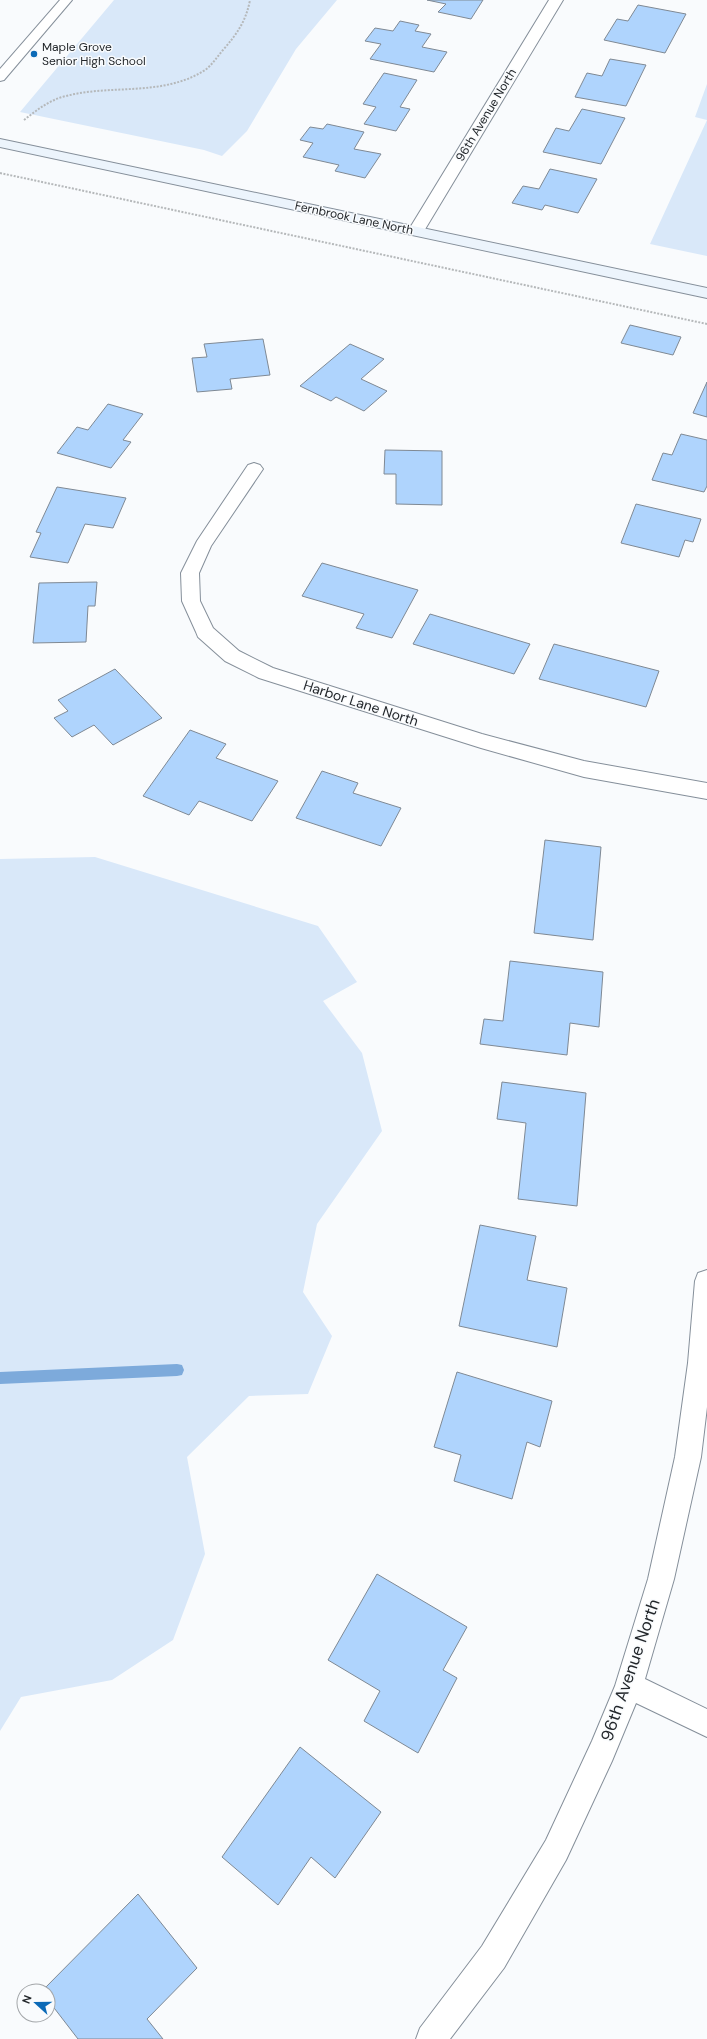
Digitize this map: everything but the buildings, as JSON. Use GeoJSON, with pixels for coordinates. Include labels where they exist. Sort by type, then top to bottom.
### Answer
{"type":"FeatureCollection","features":[{"type":"Feature","properties":{"kind":"street","name":"96th Avenue North"},"geometry":{"type":"LineString","coordinates":[[416,231],[556,0]]}},
{"type":"Feature","properties":{"kind":"street","name":"Fernbrook Lane North"},"geometry":{"type":"LineString","coordinates":[[0,143],[707,293]]}},
{"type":"Feature","properties":{"kind":"street","name":"Harbor Lane North"},"geometry":{"type":"LineString","coordinates":[[254,469],[203,544],[190,573],[191,602],[206,632],[232,656],[266,673],[481,741],[584,768],[707,791]]}},
{"type":"Feature","properties":{"kind":"street","name":"96th Avenue North"},"geometry":{"type":"LineString","coordinates":[[431,2039],[493,1957],[556,1850],[602,1751],[629,1686],[661,1579],[688,1457],[700,1363],[707,1281]]}},
{"type":"Feature","properties":{"kind":"street"},"geometry":{"type":"LineString","coordinates":[[629,1686],[707,1723]]}},
{"type":"Feature","properties":{"kind":"lane"},"geometry":{"type":"LineString","coordinates":[[0,77],[66,0]]}},
{"type":"Feature","properties":{"kind":"path"},"geometry":{"type":"LineString","coordinates":[[22,122],[40,106],[49,101],[68,95],[155,86],[181,81],[195,76],[207,69],[238,32],[247,18],[250,0]]}},
{"type":"Feature","properties":{"kind":"path"},"geometry":{"type":"LineString","coordinates":[[0,173],[707,324]]}},
{"type":"Feature","properties":{"kind":"shaded area"},"geometry":{"type":"Polygon","coordinates":[[[114,0],[337,0],[296,49],[247,131],[222,156],[204,150],[20,112],[114,0]]]}},
{"type":"Feature","properties":{"kind":"shaded area"},"geometry":{"type":"Polygon","coordinates":[[[707,84],[707,120],[695,117],[707,84]]]}},
{"type":"Feature","properties":{"kind":"shaded area"},"geometry":{"type":"Polygon","coordinates":[[[707,120],[707,256],[650,244],[707,120]]]}},
{"type":"Feature","properties":{"kind":"shaded area"},"geometry":{"type":"Polygon","coordinates":[[[95,857],[318,926],[357,982],[323,1001],[362,1053],[382,1131],[317,1224],[303,1292],[332,1336],[308,1394],[249,1396],[187,1457],[205,1554],[173,1640],[112,1680],[21,1697],[0,1731],[0,859],[95,857]]]}},
{"type":"Feature","properties":{"kind":"waterway"},"geometry":{"type":"LineString","coordinates":[[0,1378],[177,1370]]}},
{"type":"Feature","properties":{"kind":"place","name":"Maple Grove Senior High School"},"geometry":{"type":"Point","coordinates":[34,54]}}]}
